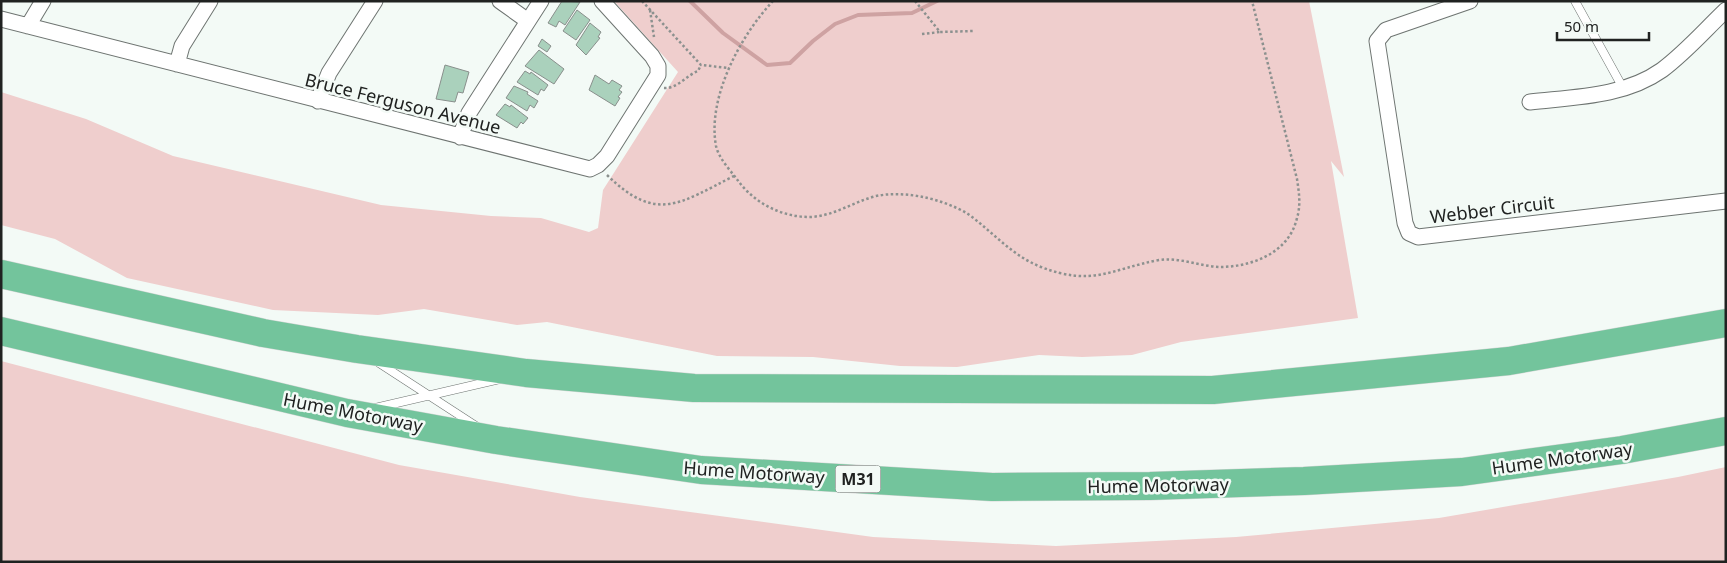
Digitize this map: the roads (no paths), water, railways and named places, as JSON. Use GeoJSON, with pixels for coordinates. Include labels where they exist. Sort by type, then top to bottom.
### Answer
{"type":"FeatureCollection","features":[{"type":"Feature","properties":{"kind":"highway"},"geometry":{"type":"LineString","coordinates":[[1,274],[263,333],[357,349],[526,373],[694,388],[1213,390],[1509,361],[1726,324]]}},
{"type":"Feature","properties":{"kind":"highway","name":"Hume Motorway"},"geometry":{"type":"LineString","coordinates":[[1,332],[347,413],[496,440],[701,470],[992,487],[1150,486],[1462,472],[1622,450],[1726,431]]}},
{"type":"Feature","properties":{"kind":"street"},"geometry":{"type":"LineString","coordinates":[[28,26],[44,1]]}},
{"type":"Feature","properties":{"kind":"street"},"geometry":{"type":"LineString","coordinates":[[177,64],[182,46],[210,1]]}},
{"type":"Feature","properties":{"kind":"street"},"geometry":{"type":"LineString","coordinates":[[318,101],[325,81],[375,1]]}},
{"type":"Feature","properties":{"kind":"street"},"geometry":{"type":"LineString","coordinates":[[500,1],[528,21]]}},
{"type":"Feature","properties":{"kind":"street"},"geometry":{"type":"LineString","coordinates":[[460,137],[469,113],[541,1]]}},
{"type":"Feature","properties":{"kind":"street","name":"Bruce Ferguson Avenue"},"geometry":{"type":"LineString","coordinates":[[1,19],[460,137],[585,168],[594,168],[602,162],[656,80],[658,71],[652,56],[602,1]]}},
{"type":"Feature","properties":{"kind":"street","name":"Webber Circuit"},"geometry":{"type":"LineString","coordinates":[[1470,1],[1386,30],[1377,42],[1405,223],[1410,233],[1418,236],[1726,201]]}},
{"type":"Feature","properties":{"kind":"street"},"geometry":{"type":"LineString","coordinates":[[1530,102],[1591,96],[1623,88],[1647,79],[1661,70],[1726,10]]}},
{"type":"Feature","properties":{"kind":"lane"},"geometry":{"type":"LineString","coordinates":[[1574,1],[1623,88]]}},
{"type":"Feature","properties":{"kind":"lane"},"geometry":{"type":"LineString","coordinates":[[357,349],[433,396],[496,440]]}},
{"type":"Feature","properties":{"kind":"lane"},"geometry":{"type":"LineString","coordinates":[[347,413],[433,396],[526,373]]}},
{"type":"Feature","properties":{"kind":"waterway"},"geometry":{"type":"LineString","coordinates":[[690,1],[723,33],[767,65],[790,63],[813,41],[835,24],[858,15],[912,13],[937,1]]}}]}
